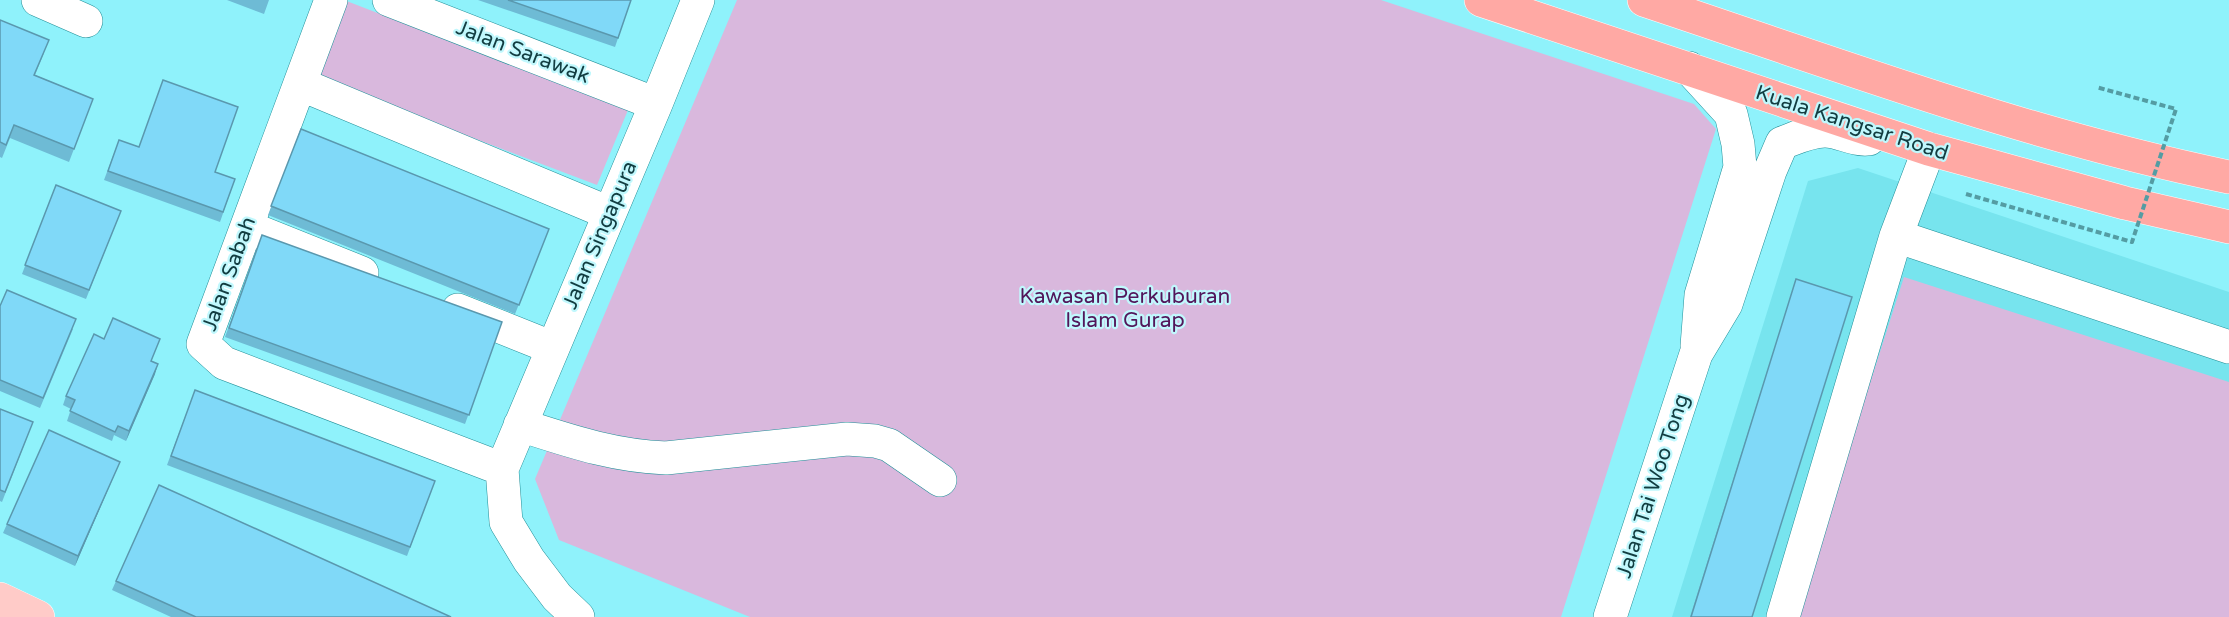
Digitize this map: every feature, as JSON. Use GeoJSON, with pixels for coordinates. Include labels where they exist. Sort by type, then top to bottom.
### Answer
{"type":"FeatureCollection","features":[{"type":"Feature","properties":{"kind":"highway","name":"Kuala Kangsar Road"},"geometry":{"type":"LineString","coordinates":[[1481,0],[1929,149],[2125,203],[2229,227]]}},
{"type":"Feature","properties":{"kind":"highway"},"geometry":{"type":"LineString","coordinates":[[1644,0],[1972,110],[2229,177]]}},
{"type":"Feature","properties":{"kind":"highway"},"geometry":{"type":"LineString","coordinates":[[2125,203],[2229,244]]}},
{"type":"Feature","properties":{"kind":"main road"},"geometry":{"type":"LineString","coordinates":[[0,599],[38,617]]}},
{"type":"Feature","properties":{"kind":"street"},"geometry":{"type":"LineString","coordinates":[[38,0],[86,21]]}},
{"type":"Feature","properties":{"kind":"street","name":"Jalan Sabah"},"geometry":{"type":"LineString","coordinates":[[331,0],[203,344],[224,363],[502,469]]}},
{"type":"Feature","properties":{"kind":"street","name":"Jalan Sarawak"},"geometry":{"type":"LineString","coordinates":[[389,0],[656,104]]}},
{"type":"Feature","properties":{"kind":"street","name":"Jalan Singapura"},"geometry":{"type":"LineString","coordinates":[[502,469],[698,0]]}},
{"type":"Feature","properties":{"kind":"street","name":"Jalan Tai Woo Tong"},"geometry":{"type":"LineString","coordinates":[[1689,68],[1731,114],[1738,144],[1740,167],[1701,295],[1696,354]]}},
{"type":"Feature","properties":{"kind":"street"},"geometry":{"type":"LineString","coordinates":[[300,84],[609,213]]}},
{"type":"Feature","properties":{"kind":"street","name":"Jalan Tai Woo Tong"},"geometry":{"type":"LineString","coordinates":[[1610,617],[1696,354],[1726,304],[1770,171],[1782,143],[1808,134],[1826,131],[1861,140],[1890,136]]}},
{"type":"Feature","properties":{"kind":"street"},"geometry":{"type":"LineString","coordinates":[[1783,617],[1896,236],[1929,149]]}},
{"type":"Feature","properties":{"kind":"street"},"geometry":{"type":"LineString","coordinates":[[247,227],[389,283]]}},
{"type":"Feature","properties":{"kind":"street"},"geometry":{"type":"LineString","coordinates":[[1896,236],[2229,347]]}},
{"type":"Feature","properties":{"kind":"street"},"geometry":{"type":"LineString","coordinates":[[432,300],[553,348]]}},
{"type":"Feature","properties":{"kind":"street"},"geometry":{"type":"LineString","coordinates":[[520,425],[604,452],[647,458],[847,439],[868,440],[889,446],[940,480]]}},
{"type":"Feature","properties":{"kind":"street"},"geometry":{"type":"LineString","coordinates":[[502,469],[506,522],[529,560],[557,597],[578,617]]}},
{"type":"Feature","properties":{"kind":"path"},"geometry":{"type":"LineString","coordinates":[[1966,194],[2132,242],[2176,110],[2096,87]]}},
{"type":"Feature","properties":{"kind":"shaded area"},"geometry":{"type":"Polygon","coordinates":[[[1858,168],[2229,292],[2229,617],[1672,617],[1808,181],[1858,168]]]}},
{"type":"Feature","properties":{"kind":"green space"},"geometry":{"type":"Polygon","coordinates":[[[344,0],[628,110],[597,185],[310,76],[344,0]]]}},
{"type":"Feature","properties":{"kind":"green space","name":"Kawasan Perkuburan Islam Gurap"},"geometry":{"type":"Polygon","coordinates":[[[737,0],[1381,0],[1694,104],[1716,129],[1561,617],[750,617],[559,540],[535,479],[737,0]]]}},
{"type":"Feature","properties":{"kind":"green space"},"geometry":{"type":"Polygon","coordinates":[[[1904,277],[2229,382],[2229,617],[1795,617],[1904,277]]]}},
{"type":"Feature","properties":{"kind":"building"},"geometry":{"type":"Polygon","coordinates":[[[508,0],[631,0],[618,38],[508,0]]]}},
{"type":"Feature","properties":{"kind":"building"},"geometry":{"type":"Polygon","coordinates":[[[0,20],[49,40],[34,75],[93,99],[74,149],[14,125],[6,145],[0,142],[0,20]]]}},
{"type":"Feature","properties":{"kind":"building"},"geometry":{"type":"Polygon","coordinates":[[[163,80],[238,107],[215,172],[235,179],[223,212],[108,171],[119,140],[139,147],[163,80]]]}},
{"type":"Feature","properties":{"kind":"building"},"geometry":{"type":"Polygon","coordinates":[[[301,129],[549,229],[519,305],[271,206],[301,129]]]}},
{"type":"Feature","properties":{"kind":"building"},"geometry":{"type":"Polygon","coordinates":[[[56,185],[121,211],[89,290],[25,265],[56,185]]]}},
{"type":"Feature","properties":{"kind":"building"},"geometry":{"type":"Polygon","coordinates":[[[262,235],[502,322],[469,415],[229,328],[262,235]]]}},
{"type":"Feature","properties":{"kind":"building"},"geometry":{"type":"Polygon","coordinates":[[[1796,279],[1852,297],[1752,617],[1691,617],[1796,279]]]}},
{"type":"Feature","properties":{"kind":"building"},"geometry":{"type":"Polygon","coordinates":[[[7,290],[76,319],[43,398],[0,380],[0,306],[7,290]]]}},
{"type":"Feature","properties":{"kind":"building"},"geometry":{"type":"Polygon","coordinates":[[[113,318],[160,339],[151,361],[158,364],[129,431],[118,426],[115,432],[70,411],[75,400],[66,396],[94,334],[104,339],[113,318]]]}},
{"type":"Feature","properties":{"kind":"building"},"geometry":{"type":"Polygon","coordinates":[[[195,390],[435,481],[410,547],[171,456],[195,390]]]}},
{"type":"Feature","properties":{"kind":"building"},"geometry":{"type":"Polygon","coordinates":[[[0,409],[33,422],[5,492],[0,490],[0,409]]]}},
{"type":"Feature","properties":{"kind":"building"},"geometry":{"type":"Polygon","coordinates":[[[49,430],[120,462],[78,556],[7,524],[49,430]]]}},
{"type":"Feature","properties":{"kind":"building"},"geometry":{"type":"Polygon","coordinates":[[[159,485],[451,617],[196,617],[116,581],[159,485]]]}}]}
